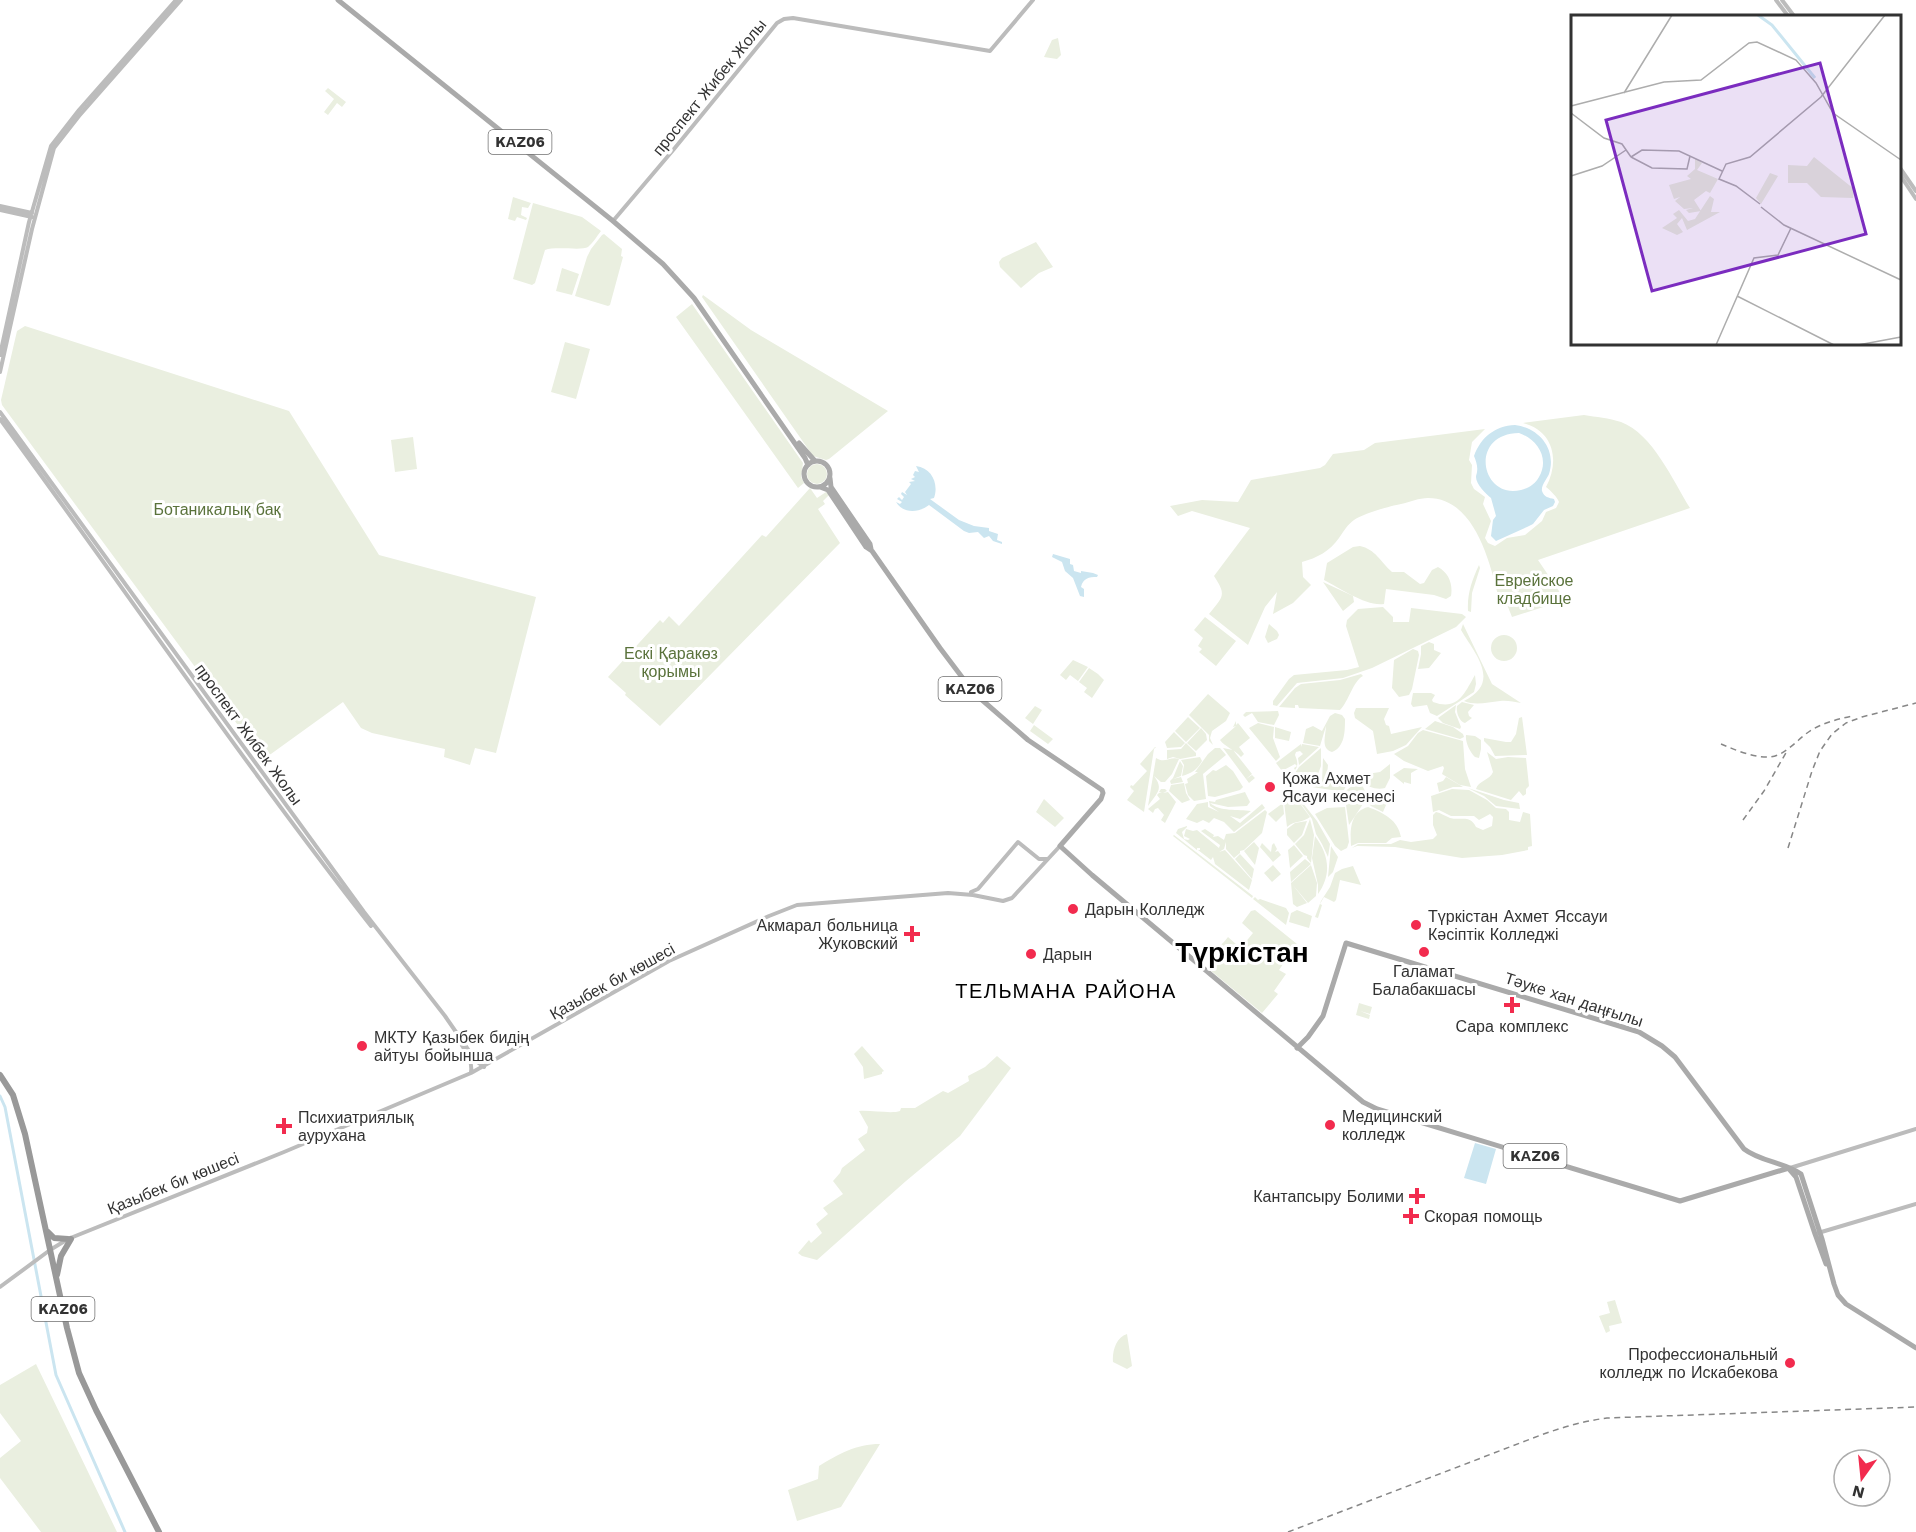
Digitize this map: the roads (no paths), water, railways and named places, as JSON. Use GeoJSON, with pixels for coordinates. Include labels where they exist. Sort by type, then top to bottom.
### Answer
{"type":"FeatureCollection","features":[{"type":"Feature","properties":{"kind":"highway","name":"KАZ06"},"geometry":{"type":"LineString","coordinates":[[0,1075],[13,1095],[18,1111],[73,1354],[85,1387],[157,1532]]}},
{"type":"Feature","properties":{"kind":"highway","name":"KАZ06"},"geometry":{"type":"LineString","coordinates":[[0,1080],[10,1096],[15,1112],[76,1374],[157,1532]]}},
{"type":"Feature","properties":{"kind":"highway"},"geometry":{"type":"LineString","coordinates":[[46,1230],[54,1238],[70,1239],[60,1260],[56,1278]]}},
{"type":"Feature","properties":{"kind":"main road","name":"KАZ06"},"geometry":{"type":"LineString","coordinates":[[338,0],[614,220],[665,262],[685,282],[794,437],[815,460],[822,461],[828,466],[831,487],[870,544],[872,551],[974,693],[1019,734],[1099,786],[1103,793],[1101,799],[1060,846],[1352,1094],[1377,1108],[1680,1201],[1789,1168]]}},
{"type":"Feature","properties":{"kind":"main road","name":"KАZ06"},"geometry":{"type":"LineString","coordinates":[[343,0],[441,82]]}},
{"type":"Feature","properties":{"kind":"main road","name":"KАZ06"},"geometry":{"type":"LineString","coordinates":[[614,220],[663,264],[694,298],[805,458],[808,465],[804,470],[805,479],[812,486],[820,486],[828,490],[866,547],[872,551]]}},
{"type":"Feature","properties":{"kind":"main road"},"geometry":{"type":"LineString","coordinates":[[808,465],[815,460]]}},
{"type":"Feature","properties":{"kind":"main road"},"geometry":{"type":"LineString","coordinates":[[820,486],[830,478]]}},
{"type":"Feature","properties":{"kind":"main road","name":"Тәуке хан даңғылы"},"geometry":{"type":"LineString","coordinates":[[1297,1048],[1323,1016],[1346,943],[1639,1032],[1675,1057],[1744,1149],[1759,1158],[1789,1168]]}},
{"type":"Feature","properties":{"kind":"main road"},"geometry":{"type":"LineString","coordinates":[[1789,1168],[1798,1172],[1803,1178],[1817,1233],[1838,1294],[1846,1304],[1916,1348]]}},
{"type":"Feature","properties":{"kind":"street"},"geometry":{"type":"LineString","coordinates":[[0,355],[48,153],[53,141],[176,0]]}},
{"type":"Feature","properties":{"kind":"street"},"geometry":{"type":"LineString","coordinates":[[0,372],[33,215],[57,143],[181,0]]}},
{"type":"Feature","properties":{"kind":"street","name":"проспект Жибек Жолы"},"geometry":{"type":"LineString","coordinates":[[614,220],[777,23],[784,19],[825,22],[990,51],[1033,0]]}},
{"type":"Feature","properties":{"kind":"street"},"geometry":{"type":"LineString","coordinates":[[1776,0],[1787,15]]}},
{"type":"Feature","properties":{"kind":"street"},"geometry":{"type":"LineString","coordinates":[[1782,0],[1793,15]]}},
{"type":"Feature","properties":{"kind":"street"},"geometry":{"type":"LineString","coordinates":[[1901,171],[1916,190]]}},
{"type":"Feature","properties":{"kind":"street"},"geometry":{"type":"LineString","coordinates":[[1901,178],[1916,199]]}},
{"type":"Feature","properties":{"kind":"street"},"geometry":{"type":"LineString","coordinates":[[0,208],[33,215]]}},
{"type":"Feature","properties":{"kind":"street","name":"проспект Жибек Жолы"},"geometry":{"type":"LineString","coordinates":[[0,412],[364,912],[445,1016],[476,1061],[484,1067]]}},
{"type":"Feature","properties":{"kind":"street","name":"проспект Жибек Жолы"},"geometry":{"type":"LineString","coordinates":[[0,419],[325,867],[448,1024],[471,1060],[471,1073]]}},
{"type":"Feature","properties":{"kind":"street"},"geometry":{"type":"LineString","coordinates":[[958,893],[978,889],[1018,842],[1039,859],[1047,859],[1060,846]]}},
{"type":"Feature","properties":{"kind":"street","name":"Қазыбек би көшесі"},"geometry":{"type":"LineString","coordinates":[[0,1287],[48,1251],[70,1239],[484,1067],[669,961],[769,916],[798,906],[958,893],[1006,901],[1012,898],[1047,859]]}},
{"type":"Feature","properties":{"kind":"street"},"geometry":{"type":"LineString","coordinates":[[978,889],[979,896]]}},
{"type":"Feature","properties":{"kind":"street"},"geometry":{"type":"LineString","coordinates":[[1789,1168],[1916,1129]]}},
{"type":"Feature","properties":{"kind":"street"},"geometry":{"type":"LineString","coordinates":[[1817,1233],[1916,1204]]}},
{"type":"Feature","properties":{"kind":"water"},"geometry":{"type":"Polygon","coordinates":[[[1515,425],[1532,430],[1544,441],[1548,448],[1551,465],[1542,491],[1545,496],[1554,499],[1555,502],[1553,506],[1544,510],[1533,524],[1496,541],[1491,536],[1493,520],[1496,516],[1491,498],[1476,480],[1477,468],[1474,456],[1485,438],[1495,430],[1515,425]],[[1519,433],[1503,436],[1492,444],[1487,454],[1486,466],[1489,477],[1497,485],[1507,490],[1521,490],[1529,487],[1534,484],[1542,470],[1540,450],[1519,433]]]}},
{"type":"Feature","properties":{"kind":"water"},"geometry":{"type":"Polygon","coordinates":[[[916,466],[930,473],[935,482],[934,498],[930,499],[959,520],[974,526],[989,528],[989,531],[998,534],[997,540],[1002,544],[993,541],[989,536],[984,538],[978,532],[964,531],[929,505],[921,510],[911,511],[899,506],[896,502],[900,504],[902,502],[897,499],[899,497],[902,500],[904,497],[902,492],[907,495],[905,492],[911,484],[909,482],[915,481],[911,479],[915,477],[913,475],[915,471],[919,472],[916,466]]]}},
{"type":"Feature","properties":{"kind":"water"},"geometry":{"type":"Polygon","coordinates":[[[1053,554],[1070,559],[1074,571],[1098,575],[1083,582],[1081,587],[1084,589],[1084,597],[1080,596],[1073,578],[1065,571],[1062,562],[1052,557],[1053,554]]]}},
{"type":"Feature","properties":{"kind":"water"},"geometry":{"type":"Polygon","coordinates":[[[1475,1143],[1496,1149],[1486,1184],[1464,1178],[1475,1143]]]}},
{"type":"Feature","properties":{"kind":"waterway"},"geometry":{"type":"LineString","coordinates":[[0,1096],[5,1107],[56,1375],[125,1532]]}},
{"type":"Feature","properties":{"kind":"railway"},"geometry":{"type":"LineString","coordinates":[[1788,848],[1812,771],[1820,751],[1832,734],[1846,723],[1862,717],[1916,703]]}},
{"type":"Feature","properties":{"kind":"railway"},"geometry":{"type":"LineString","coordinates":[[1721,744],[1751,755],[1776,756],[1808,732],[1832,721],[1853,716]]}},
{"type":"Feature","properties":{"kind":"railway"},"geometry":{"type":"LineString","coordinates":[[1743,820],[1764,791],[1787,751]]}},
{"type":"Feature","properties":{"kind":"railway"},"geometry":{"type":"LineString","coordinates":[[1288,1532],[1541,1435],[1590,1421],[1607,1418],[1916,1407]]}},
{"type":"Feature","properties":{"kind":"place","name":"Қожа Ахмет Ясауи кесенесі"},"geometry":{"type":"Point","coordinates":[1270,787]}},
{"type":"Feature","properties":{"kind":"place","name":"Дарын Колледж"},"geometry":{"type":"Point","coordinates":[1073,909]}},
{"type":"Feature","properties":{"kind":"place","name":"Түркістан Ахмет Яссауи Кәсіптік Колледжі"},"geometry":{"type":"Point","coordinates":[1416,925]}},
{"type":"Feature","properties":{"kind":"place","name":"Акмарал больница Жуковский"},"geometry":{"type":"Point","coordinates":[912,934]}},
{"type":"Feature","properties":{"kind":"place","name":"Галамат Балабакшасы"},"geometry":{"type":"Point","coordinates":[1424,952]}},
{"type":"Feature","properties":{"kind":"place","name":"Дарын"},"geometry":{"type":"Point","coordinates":[1031,954]}},
{"type":"Feature","properties":{"kind":"place","name":"Сара комплекс"},"geometry":{"type":"Point","coordinates":[1512,1005]}},
{"type":"Feature","properties":{"kind":"place","name":"МКТУ Қазыбек бидің айтуы бойынша"},"geometry":{"type":"Point","coordinates":[362,1046]}},
{"type":"Feature","properties":{"kind":"place","name":"Медицинский колледж"},"geometry":{"type":"Point","coordinates":[1330,1125]}},
{"type":"Feature","properties":{"kind":"place","name":"Психиатриялық аурухана"},"geometry":{"type":"Point","coordinates":[284,1126]}},
{"type":"Feature","properties":{"kind":"place","name":"Кантапсыру Болими"},"geometry":{"type":"Point","coordinates":[1417,1196]}},
{"type":"Feature","properties":{"kind":"place","name":"Скорая помощь"},"geometry":{"type":"Point","coordinates":[1411,1216]}},
{"type":"Feature","properties":{"kind":"place","name":"Профессиональный колледж по Искабекова"},"geometry":{"type":"Point","coordinates":[1790,1363]}},
{"type":"Feature","properties":{"kind":"district","name":"Түркістан"},"geometry":{"type":"Point","coordinates":[1242,952]}},
{"type":"Feature","properties":{"kind":"district","name":"ТЕЛЬМАНА РАЙОНА"},"geometry":{"type":"Point","coordinates":[1066,991]}},
{"type":"Feature","properties":{"kind":"park label","name":"Ботаникалық бақ"},"geometry":{"type":"Point","coordinates":[217,509]}},
{"type":"Feature","properties":{"kind":"park label","name":"Еврейское кладбище"},"geometry":{"type":"Point","coordinates":[1534,589]}},
{"type":"Feature","properties":{"kind":"park label","name":"Ескі Қаракөз қорымы"},"geometry":{"type":"Point","coordinates":[671,662]}}]}
